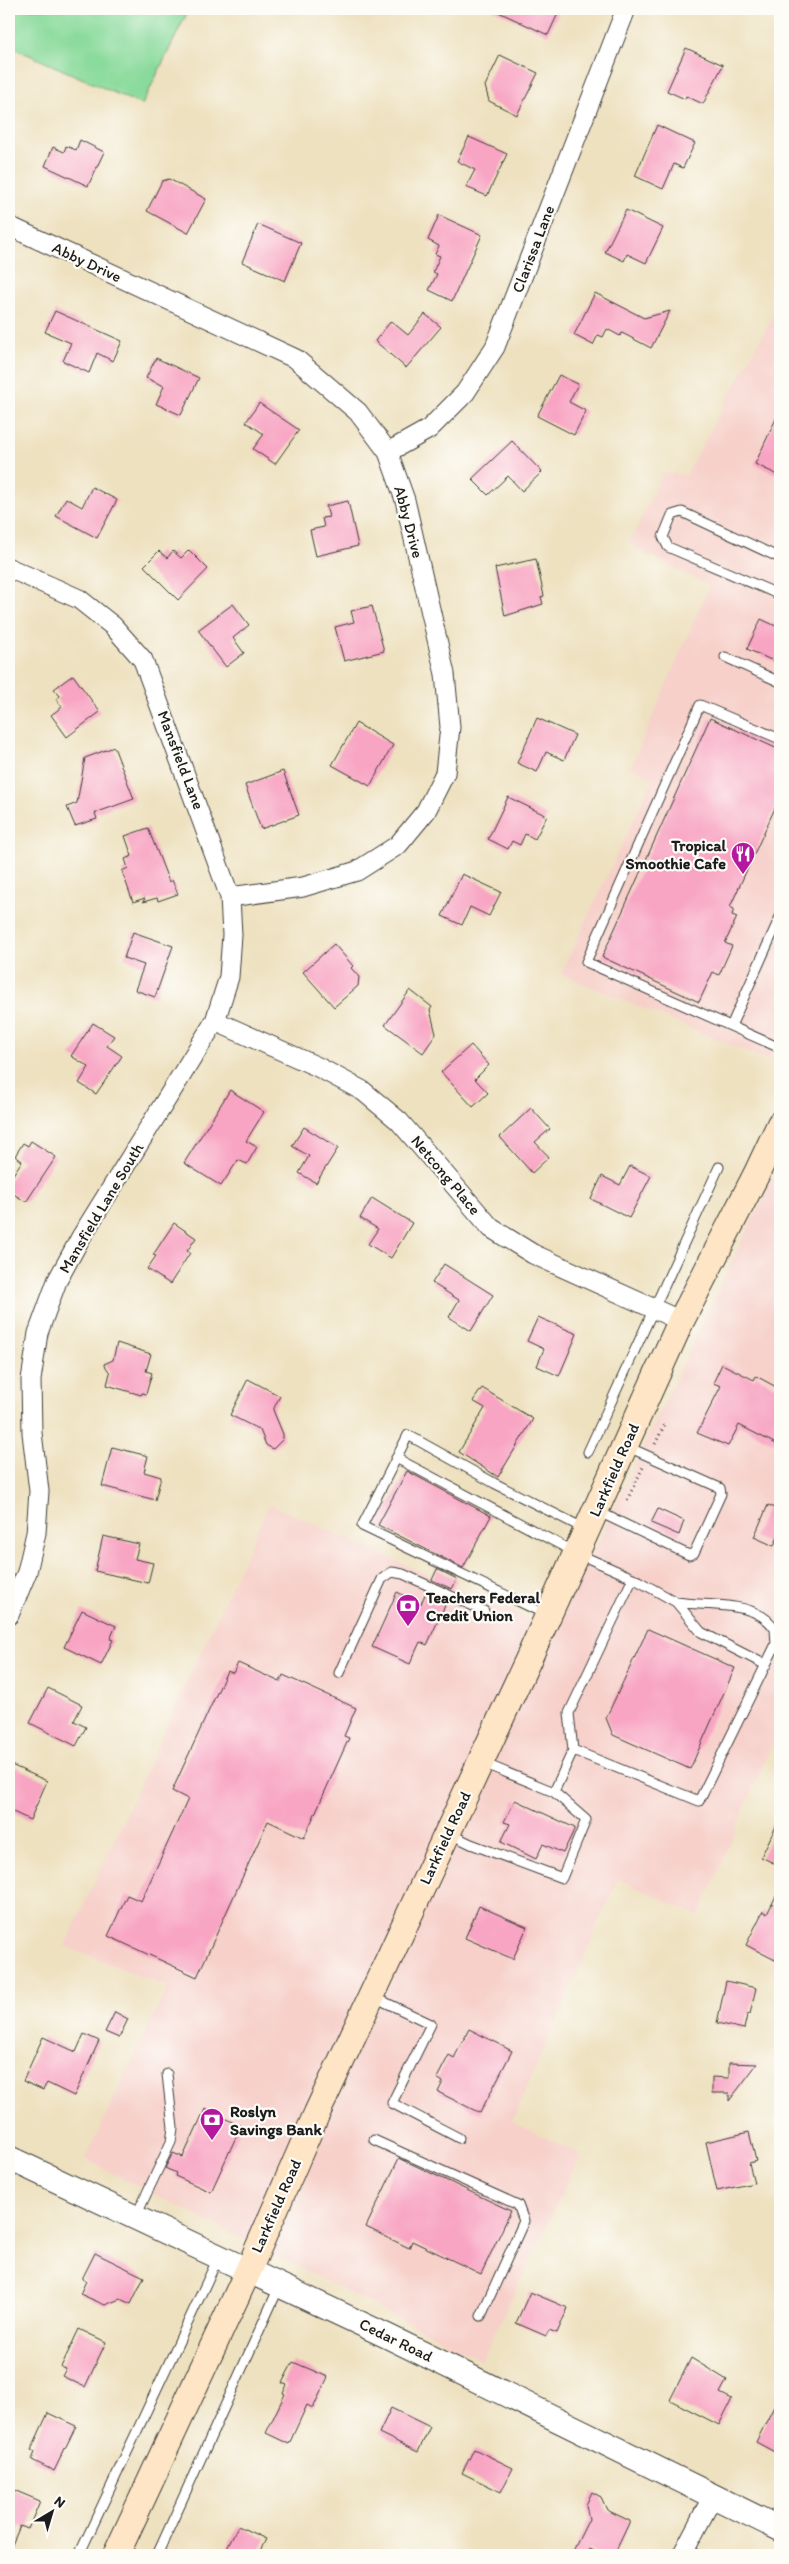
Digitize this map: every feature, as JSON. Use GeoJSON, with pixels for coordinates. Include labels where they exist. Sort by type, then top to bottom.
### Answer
{"type":"FeatureCollection","features":[{"type":"Feature","properties":{"kind":"main road","name":"Larkfield Road"},"geometry":{"type":"LineString","coordinates":[[116,2555],[576,1553],[600,1520],[637,1451],[681,1321],[756,1176],[780,1124]]}},
{"type":"Feature","properties":{"kind":"street","name":"Clarissa Lane"},"geometry":{"type":"LineString","coordinates":[[388,452],[428,429],[465,394],[495,347],[626,9]]}},
{"type":"Feature","properties":{"kind":"street","name":"Abby Drive"},"geometry":{"type":"LineString","coordinates":[[9,226],[296,359],[358,412],[388,452],[405,500],[445,674],[450,727],[445,773],[426,811],[398,845],[357,871],[303,888],[230,897]]}},
{"type":"Feature","properties":{"kind":"street","name":"Mansfield Lane"},"geometry":{"type":"LineString","coordinates":[[9,568],[78,599],[113,626],[143,660],[230,897],[232,934],[229,977],[215,1021]]}},
{"type":"Feature","properties":{"kind":"street","name":"Netcong Place"},"geometry":{"type":"LineString","coordinates":[[215,1021],[318,1067],[363,1091],[400,1121],[491,1228],[533,1254],[681,1321]]}},
{"type":"Feature","properties":{"kind":"street","name":"Mansfield Lane South"},"geometry":{"type":"LineString","coordinates":[[9,1615],[27,1572],[36,1533],[39,1491],[32,1433],[30,1380],[38,1333],[57,1281],[81,1237],[215,1021]]}},
{"type":"Feature","properties":{"kind":"street","name":"Cedar Road"},"geometry":{"type":"LineString","coordinates":[[9,2158],[219,2255],[780,2529]]}},
{"type":"Feature","properties":{"kind":"street"},"geometry":{"type":"LineString","coordinates":[[682,2555],[713,2496]]}},
{"type":"Feature","properties":{"kind":"lane"},"geometry":{"type":"LineString","coordinates":[[780,558],[682,512],[672,515],[663,537],[668,547],[780,595]]}},
{"type":"Feature","properties":{"kind":"lane"},"geometry":{"type":"LineString","coordinates":[[725,657],[780,682]]}},
{"type":"Feature","properties":{"kind":"lane"},"geometry":{"type":"LineString","coordinates":[[780,739],[700,705],[586,962],[780,1048]]}},
{"type":"Feature","properties":{"kind":"lane"},"geometry":{"type":"LineString","coordinates":[[731,1026],[780,917]]}},
{"type":"Feature","properties":{"kind":"lane"},"geometry":{"type":"LineString","coordinates":[[588,1452],[719,1167]]}},
{"type":"Feature","properties":{"kind":"lane"},"geometry":{"type":"LineString","coordinates":[[548,1616],[362,1526],[408,1435],[494,1483],[600,1520],[689,1555],[694,1553],[721,1494],[720,1488],[637,1451]]}},
{"type":"Feature","properties":{"kind":"lane"},"geometry":{"type":"LineString","coordinates":[[396,1458],[576,1553],[633,1578],[676,1602],[701,1632],[766,1665]]}},
{"type":"Feature","properties":{"kind":"lane"},"geometry":{"type":"LineString","coordinates":[[339,1673],[382,1579],[392,1572],[402,1574],[484,1611]]}},
{"type":"Feature","properties":{"kind":"lane"},"geometry":{"type":"LineString","coordinates":[[554,1792],[574,1750],[570,1713],[633,1578]]}},
{"type":"Feature","properties":{"kind":"lane"},"geometry":{"type":"LineString","coordinates":[[574,1750],[699,1801],[776,1644],[775,1629],[760,1614],[746,1608],[676,1602]]}},
{"type":"Feature","properties":{"kind":"lane"},"geometry":{"type":"LineString","coordinates":[[447,1833],[562,1878],[586,1820],[554,1792],[480,1762]]}},
{"type":"Feature","properties":{"kind":"lane"},"geometry":{"type":"LineString","coordinates":[[371,1996],[431,2024],[392,2103],[459,2138]]}},
{"type":"Feature","properties":{"kind":"lane"},"geometry":{"type":"LineString","coordinates":[[136,2216],[171,2142],[173,2128],[167,2074]]}},
{"type":"Feature","properties":{"kind":"lane"},"geometry":{"type":"LineString","coordinates":[[374,2140],[518,2205],[524,2220],[482,2316]]}},
{"type":"Feature","properties":{"kind":"lane"},"geometry":{"type":"LineString","coordinates":[[79,2555],[219,2255]]}},
{"type":"Feature","properties":{"kind":"lane"},"geometry":{"type":"LineString","coordinates":[[157,2555],[280,2285]]}},
{"type":"Feature","properties":{"kind":"path"},"geometry":{"type":"LineString","coordinates":[[600,1520],[637,1451],[665,1424]]}},
{"type":"Feature","properties":{"kind":"shaded area"},"geometry":{"type":"Polygon","coordinates":[[[780,303],[780,1036],[768,1061],[561,974],[653,778],[631,767],[709,586],[629,544],[663,472],[686,475],[780,303]]]}},
{"type":"Feature","properties":{"kind":"shaded area"},"geometry":{"type":"Polygon","coordinates":[[[780,1161],[780,1725],[699,1916],[618,1879],[512,2122],[581,2154],[482,2360],[85,2159],[168,1987],[65,1946],[269,1504],[555,1631],[780,1161]]]}},
{"type":"Feature","properties":{"kind":"green space"},"geometry":{"type":"Polygon","coordinates":[[[9,9],[189,9],[142,105],[9,46],[9,9]]]}},
{"type":"Feature","properties":{"kind":"building"},"geometry":{"type":"Polygon","coordinates":[[[492,9],[560,9],[548,35],[492,9]]]}},
{"type":"Feature","properties":{"kind":"building"},"geometry":{"type":"Polygon","coordinates":[[[686,48],[723,65],[703,104],[686,96],[685,99],[667,91],[686,48]]]}},
{"type":"Feature","properties":{"kind":"building"},"geometry":{"type":"Polygon","coordinates":[[[500,55],[538,73],[517,115],[489,101],[485,86],[500,55]]]}},
{"type":"Feature","properties":{"kind":"building"},"geometry":{"type":"Polygon","coordinates":[[[657,125],[695,143],[683,168],[674,164],[663,189],[635,176],[657,125]]]}},
{"type":"Feature","properties":{"kind":"building"},"geometry":{"type":"Polygon","coordinates":[[[469,137],[507,154],[487,196],[466,187],[475,170],[457,161],[469,137]]]}},
{"type":"Feature","properties":{"kind":"building"},"geometry":{"type":"Polygon","coordinates":[[[80,140],[104,152],[88,186],[45,166],[53,147],[64,152],[66,146],[76,150],[80,140]]]}},
{"type":"Feature","properties":{"kind":"building"},"geometry":{"type":"Polygon","coordinates":[[[169,179],[206,199],[188,233],[147,211],[162,181],[169,179]]]}},
{"type":"Feature","properties":{"kind":"building"},"geometry":{"type":"Polygon","coordinates":[[[626,210],[663,228],[646,263],[627,254],[624,261],[605,252],[626,210]]]}},
{"type":"Feature","properties":{"kind":"building"},"geometry":{"type":"Polygon","coordinates":[[[439,215],[482,235],[452,301],[429,290],[437,274],[433,272],[440,256],[435,254],[439,246],[428,240],[439,215]]]}},
{"type":"Feature","properties":{"kind":"building"},"geometry":{"type":"Polygon","coordinates":[[[258,224],[301,243],[285,281],[242,262],[258,224]]]}},
{"type":"Feature","properties":{"kind":"building"},"geometry":{"type":"Polygon","coordinates":[[[595,293],[644,318],[670,311],[651,348],[622,333],[620,336],[607,329],[603,337],[598,335],[593,345],[574,335],[595,293]]]}},
{"type":"Feature","properties":{"kind":"building"},"geometry":{"type":"Polygon","coordinates":[[[55,311],[122,341],[113,361],[97,353],[89,373],[63,361],[71,343],[45,332],[55,311]]]}},
{"type":"Feature","properties":{"kind":"building"},"geometry":{"type":"Polygon","coordinates":[[[425,314],[441,327],[406,368],[375,341],[391,321],[408,335],[425,314]]]}},
{"type":"Feature","properties":{"kind":"building"},"geometry":{"type":"Polygon","coordinates":[[[156,358],[199,378],[181,415],[156,404],[164,386],[146,378],[156,358]]]}},
{"type":"Feature","properties":{"kind":"building"},"geometry":{"type":"Polygon","coordinates":[[[559,375],[578,384],[569,402],[586,411],[574,435],[537,416],[559,375]]]}},
{"type":"Feature","properties":{"kind":"building"},"geometry":{"type":"Polygon","coordinates":[[[259,403],[299,430],[275,464],[253,449],[264,434],[246,422],[259,403]]]}},
{"type":"Feature","properties":{"kind":"building"},"geometry":{"type":"Polygon","coordinates":[[[780,410],[780,476],[755,464],[780,410]]]}},
{"type":"Feature","properties":{"kind":"building"},"geometry":{"type":"Polygon","coordinates":[[[512,441],[542,472],[522,491],[508,476],[488,495],[472,479],[512,441]]]}},
{"type":"Feature","properties":{"kind":"building"},"geometry":{"type":"Polygon","coordinates":[[[92,487],[117,500],[97,538],[56,516],[66,498],[82,507],[92,487]]]}},
{"type":"Feature","properties":{"kind":"building"},"geometry":{"type":"Polygon","coordinates":[[[348,501],[358,546],[316,556],[310,530],[324,527],[322,518],[329,517],[326,506],[348,501]]]}},
{"type":"Feature","properties":{"kind":"building"},"geometry":{"type":"Polygon","coordinates":[[[189,550],[208,569],[178,600],[144,566],[159,551],[167,558],[173,551],[181,558],[189,550]]]}},
{"type":"Feature","properties":{"kind":"building"},"geometry":{"type":"Polygon","coordinates":[[[536,559],[544,596],[541,597],[543,604],[505,616],[495,568],[536,559]]]}},
{"type":"Feature","properties":{"kind":"building"},"geometry":{"type":"Polygon","coordinates":[[[233,604],[249,625],[233,638],[244,653],[226,667],[198,630],[233,604]]]}},
{"type":"Feature","properties":{"kind":"building"},"geometry":{"type":"Polygon","coordinates":[[[372,606],[384,651],[344,661],[335,627],[354,622],[351,611],[372,606]]]}},
{"type":"Feature","properties":{"kind":"building"},"geometry":{"type":"Polygon","coordinates":[[[761,619],[780,628],[780,664],[747,649],[761,619]]]}},
{"type":"Feature","properties":{"kind":"building"},"geometry":{"type":"Polygon","coordinates":[[[73,675],[100,712],[67,737],[51,715],[62,707],[56,699],[60,696],[54,689],[73,675]]]}},
{"type":"Feature","properties":{"kind":"building"},"geometry":{"type":"Polygon","coordinates":[[[537,718],[575,735],[564,760],[546,752],[537,772],[517,763],[537,718]]]}},
{"type":"Feature","properties":{"kind":"building"},"geometry":{"type":"Polygon","coordinates":[[[710,718],[780,750],[780,797],[730,907],[734,909],[732,915],[737,917],[725,943],[732,946],[719,975],[713,972],[699,1002],[602,957],[710,718]]]}},
{"type":"Feature","properties":{"kind":"building"},"geometry":{"type":"Polygon","coordinates":[[[356,723],[393,745],[370,786],[332,765],[356,723]]]}},
{"type":"Feature","properties":{"kind":"building"},"geometry":{"type":"Polygon","coordinates":[[[114,747],[134,799],[95,813],[97,819],[75,826],[67,807],[77,803],[85,758],[114,747]]]}},
{"type":"Feature","properties":{"kind":"building"},"geometry":{"type":"Polygon","coordinates":[[[283,771],[299,815],[261,829],[245,785],[283,771]]]}},
{"type":"Feature","properties":{"kind":"building"},"geometry":{"type":"Polygon","coordinates":[[[508,797],[547,816],[535,839],[525,834],[520,845],[512,841],[508,849],[488,839],[508,797]]]}},
{"type":"Feature","properties":{"kind":"building"},"geometry":{"type":"Polygon","coordinates":[[[148,828],[169,882],[172,880],[178,894],[158,901],[157,898],[143,902],[145,898],[133,902],[122,871],[128,868],[125,859],[132,856],[125,836],[148,828]]]}},
{"type":"Feature","properties":{"kind":"building"},"geometry":{"type":"Polygon","coordinates":[[[462,874],[501,892],[489,916],[470,907],[462,925],[442,916],[462,874]]]}},
{"type":"Feature","properties":{"kind":"building"},"geometry":{"type":"Polygon","coordinates":[[[133,932],[173,946],[155,997],[135,990],[144,965],[124,958],[133,932]]]}},
{"type":"Feature","properties":{"kind":"building"},"geometry":{"type":"Polygon","coordinates":[[[334,944],[353,966],[351,968],[359,977],[358,986],[334,1007],[303,972],[334,944]]]}},
{"type":"Feature","properties":{"kind":"building"},"geometry":{"type":"Polygon","coordinates":[[[410,990],[432,1007],[430,1010],[436,1034],[423,1053],[385,1025],[410,990]]]}},
{"type":"Feature","properties":{"kind":"building"},"geometry":{"type":"Polygon","coordinates":[[[93,1023],[114,1036],[107,1046],[122,1056],[96,1094],[79,1083],[89,1067],[71,1056],[93,1023]]]}},
{"type":"Feature","properties":{"kind":"building"},"geometry":{"type":"Polygon","coordinates":[[[471,1045],[489,1065],[475,1079],[488,1093],[473,1107],[441,1072],[471,1045]]]}},
{"type":"Feature","properties":{"kind":"building"},"geometry":{"type":"Polygon","coordinates":[[[230,1090],[264,1112],[246,1141],[257,1147],[247,1164],[238,1160],[221,1186],[184,1163],[230,1090]]]}},
{"type":"Feature","properties":{"kind":"building"},"geometry":{"type":"Polygon","coordinates":[[[531,1108],[550,1129],[535,1142],[549,1157],[532,1173],[500,1137],[531,1108]]]}},
{"type":"Feature","properties":{"kind":"building"},"geometry":{"type":"Polygon","coordinates":[[[304,1127],[338,1148],[316,1183],[299,1173],[309,1156],[292,1146],[304,1127]]]}},
{"type":"Feature","properties":{"kind":"building"},"geometry":{"type":"Polygon","coordinates":[[[31,1141],[56,1157],[26,1202],[9,1191],[9,1181],[22,1161],[15,1156],[23,1143],[28,1146],[31,1141]]]}},
{"type":"Feature","properties":{"kind":"building"},"geometry":{"type":"Polygon","coordinates":[[[630,1166],[651,1176],[629,1218],[591,1199],[602,1176],[620,1185],[630,1166]]]}},
{"type":"Feature","properties":{"kind":"building"},"geometry":{"type":"Polygon","coordinates":[[[372,1198],[412,1223],[391,1258],[368,1244],[378,1229],[360,1218],[372,1198]]]}},
{"type":"Feature","properties":{"kind":"building"},"geometry":{"type":"Polygon","coordinates":[[[174,1223],[196,1238],[187,1251],[190,1253],[170,1284],[147,1269],[156,1256],[153,1255],[174,1223]]]}},
{"type":"Feature","properties":{"kind":"building"},"geometry":{"type":"Polygon","coordinates":[[[444,1264],[493,1295],[471,1331],[449,1317],[459,1300],[432,1283],[444,1264]]]}},
{"type":"Feature","properties":{"kind":"building"},"geometry":{"type":"Polygon","coordinates":[[[538,1317],[577,1334],[559,1376],[537,1366],[544,1349],[527,1341],[538,1317]]]}},
{"type":"Feature","properties":{"kind":"building"},"geometry":{"type":"Polygon","coordinates":[[[117,1343],[151,1354],[146,1371],[152,1373],[146,1394],[142,1393],[141,1395],[107,1385],[110,1373],[104,1364],[113,1360],[117,1343]]]}},
{"type":"Feature","properties":{"kind":"building"},"geometry":{"type":"Polygon","coordinates":[[[722,1364],[754,1380],[756,1376],[780,1389],[780,1446],[739,1425],[728,1446],[697,1433],[721,1386],[713,1383],[722,1364]]]}},
{"type":"Feature","properties":{"kind":"building"},"geometry":{"type":"Polygon","coordinates":[[[248,1379],[280,1396],[273,1410],[283,1434],[283,1439],[273,1449],[266,1445],[260,1430],[230,1415],[248,1379]]]}},
{"type":"Feature","properties":{"kind":"building"},"geometry":{"type":"Polygon","coordinates":[[[482,1388],[533,1419],[498,1477],[459,1452],[485,1408],[473,1401],[482,1388]]]}},
{"type":"Feature","properties":{"kind":"building"},"geometry":{"type":"Polygon","coordinates":[[[112,1447],[148,1456],[144,1472],[161,1477],[155,1500],[102,1486],[112,1447]]]}},
{"type":"Feature","properties":{"kind":"building"},"geometry":{"type":"Polygon","coordinates":[[[407,1471],[491,1516],[463,1568],[378,1525],[407,1471]]]}},
{"type":"Feature","properties":{"kind":"building"},"geometry":{"type":"Polygon","coordinates":[[[768,1505],[780,1510],[780,1532],[774,1546],[754,1537],[768,1505]]]}},
{"type":"Feature","properties":{"kind":"building"},"geometry":{"type":"Polygon","coordinates":[[[658,1509],[684,1521],[679,1535],[651,1523],[658,1509]]]}},
{"type":"Feature","properties":{"kind":"building"},"geometry":{"type":"Polygon","coordinates":[[[103,1536],[139,1544],[135,1559],[153,1563],[148,1583],[95,1571],[103,1536]]]}},
{"type":"Feature","properties":{"kind":"building"},"geometry":{"type":"Polygon","coordinates":[[[437,1569],[457,1579],[452,1589],[432,1580],[437,1569]]]}},
{"type":"Feature","properties":{"kind":"building","name":"Teachers Federal Credit Union"},"geometry":{"type":"Polygon","coordinates":[[[397,1592],[421,1604],[426,1592],[447,1601],[427,1645],[420,1642],[410,1664],[372,1647],[397,1592]]]}},
{"type":"Feature","properties":{"kind":"building"},"geometry":{"type":"Polygon","coordinates":[[[82,1610],[116,1626],[110,1639],[113,1640],[101,1665],[64,1647],[82,1610]]]}},
{"type":"Feature","properties":{"kind":"building"},"geometry":{"type":"Polygon","coordinates":[[[648,1629],[735,1668],[690,1769],[613,1735],[606,1718],[648,1629]]]}},
{"type":"Feature","properties":{"kind":"building"},"geometry":{"type":"Polygon","coordinates":[[[238,1663],[280,1682],[283,1675],[356,1708],[344,1736],[349,1738],[304,1838],[268,1821],[197,1977],[108,1936],[127,1895],[141,1901],[188,1799],[172,1791],[227,1671],[233,1673],[238,1663]]]}},
{"type":"Feature","properties":{"kind":"building"},"geometry":{"type":"Polygon","coordinates":[[[48,1688],[82,1705],[74,1721],[86,1727],[76,1746],[30,1723],[48,1688]]]}},
{"type":"Feature","properties":{"kind":"building"},"geometry":{"type":"Polygon","coordinates":[[[9,1764],[47,1781],[30,1820],[9,1810],[9,1764]]]}},
{"type":"Feature","properties":{"kind":"building"},"geometry":{"type":"Polygon","coordinates":[[[515,1800],[575,1828],[563,1853],[543,1844],[536,1859],[501,1842],[510,1824],[504,1822],[515,1800]]]}},
{"type":"Feature","properties":{"kind":"building"},"geometry":{"type":"Polygon","coordinates":[[[780,1818],[780,1866],[761,1857],[780,1818]]]}},
{"type":"Feature","properties":{"kind":"building"},"geometry":{"type":"Polygon","coordinates":[[[780,1888],[780,1950],[775,1960],[746,1945],[763,1911],[767,1914],[780,1888]]]}},
{"type":"Feature","properties":{"kind":"building"},"geometry":{"type":"Polygon","coordinates":[[[479,1906],[527,1927],[513,1959],[465,1938],[479,1906]]]}},
{"type":"Feature","properties":{"kind":"building"},"geometry":{"type":"Polygon","coordinates":[[[726,1981],[756,1988],[750,2014],[747,2015],[744,2029],[717,2023],[726,1981]]]}},
{"type":"Feature","properties":{"kind":"building"},"geometry":{"type":"Polygon","coordinates":[[[115,2012],[128,2019],[119,2038],[105,2032],[115,2012]]]}},
{"type":"Feature","properties":{"kind":"building"},"geometry":{"type":"Polygon","coordinates":[[[469,2029],[512,2051],[480,2113],[438,2092],[443,2082],[437,2078],[449,2055],[454,2058],[469,2029]]]}},
{"type":"Feature","properties":{"kind":"building"},"geometry":{"type":"Polygon","coordinates":[[[84,2034],[99,2041],[74,2096],[47,2083],[43,2090],[23,2081],[43,2037],[76,2052],[84,2034]]]}},
{"type":"Feature","properties":{"kind":"building"},"geometry":{"type":"Polygon","coordinates":[[[729,2063],[757,2064],[729,2101],[729,2093],[712,2093],[712,2077],[729,2078],[729,2063]]]}},
{"type":"Feature","properties":{"kind":"building","name":"Roslyn Savings Bank"},"geometry":{"type":"Polygon","coordinates":[[[205,2109],[241,2126],[211,2192],[175,2176],[176,2173],[165,2168],[173,2153],[183,2157],[205,2109]]]}},
{"type":"Feature","properties":{"kind":"building"},"geometry":{"type":"Polygon","coordinates":[[[749,2132],[756,2161],[749,2163],[754,2183],[717,2191],[706,2142],[749,2132]]]}},
{"type":"Feature","properties":{"kind":"building"},"geometry":{"type":"Polygon","coordinates":[[[399,2158],[511,2211],[481,2274],[412,2241],[409,2248],[366,2227],[399,2158]]]}},
{"type":"Feature","properties":{"kind":"building"},"geometry":{"type":"Polygon","coordinates":[[[95,2253],[144,2277],[131,2304],[120,2299],[105,2305],[80,2294],[86,2281],[82,2279],[95,2253]]]}},
{"type":"Feature","properties":{"kind":"building"},"geometry":{"type":"Polygon","coordinates":[[[530,2292],[568,2308],[557,2333],[549,2330],[546,2336],[516,2323],[530,2292]]]}},
{"type":"Feature","properties":{"kind":"building"},"geometry":{"type":"Polygon","coordinates":[[[79,2329],[106,2342],[85,2387],[62,2376],[66,2369],[61,2367],[79,2329]]]}},
{"type":"Feature","properties":{"kind":"building"},"geometry":{"type":"Polygon","coordinates":[[[691,2358],[727,2380],[720,2393],[732,2399],[719,2425],[670,2400],[691,2358]]]}},
{"type":"Feature","properties":{"kind":"building"},"geometry":{"type":"Polygon","coordinates":[[[293,2362],[328,2377],[313,2408],[307,2405],[289,2444],[266,2433],[285,2394],[283,2393],[287,2385],[282,2383],[293,2362]]]}},
{"type":"Feature","properties":{"kind":"building"},"geometry":{"type":"Polygon","coordinates":[[[780,2395],[780,2455],[756,2442],[780,2395]]]}},
{"type":"Feature","properties":{"kind":"building"},"geometry":{"type":"Polygon","coordinates":[[[391,2408],[430,2427],[418,2452],[379,2433],[391,2408]]]}},
{"type":"Feature","properties":{"kind":"building"},"geometry":{"type":"Polygon","coordinates":[[[48,2413],[76,2426],[54,2471],[32,2460],[35,2452],[31,2450],[48,2413]]]}},
{"type":"Feature","properties":{"kind":"building"},"geometry":{"type":"Polygon","coordinates":[[[474,2449],[513,2468],[501,2492],[462,2473],[474,2449]]]}},
{"type":"Feature","properties":{"kind":"building"},"geometry":{"type":"Polygon","coordinates":[[[9,2488],[40,2501],[28,2529],[20,2526],[9,2552],[9,2488]]]}},
{"type":"Feature","properties":{"kind":"building"},"geometry":{"type":"Polygon","coordinates":[[[592,2492],[601,2497],[607,2510],[630,2521],[614,2555],[603,2555],[590,2549],[586,2555],[571,2555],[589,2519],[586,2505],[592,2492]]]}},
{"type":"Feature","properties":{"kind":"building"},"geometry":{"type":"Polygon","coordinates":[[[238,2526],[266,2539],[258,2555],[223,2555],[238,2526]]]}},
{"type":"Feature","properties":{"kind":"place","name":"Tropical Smoothie Cafe"},"geometry":{"type":"Point","coordinates":[743,875]}},
{"type":"Feature","properties":{"kind":"place","name":"Teachers Federal Credit Union"},"geometry":{"type":"Point","coordinates":[408,1627]}},
{"type":"Feature","properties":{"kind":"place","name":"Roslyn Savings Bank"},"geometry":{"type":"Point","coordinates":[212,2141]}}]}
